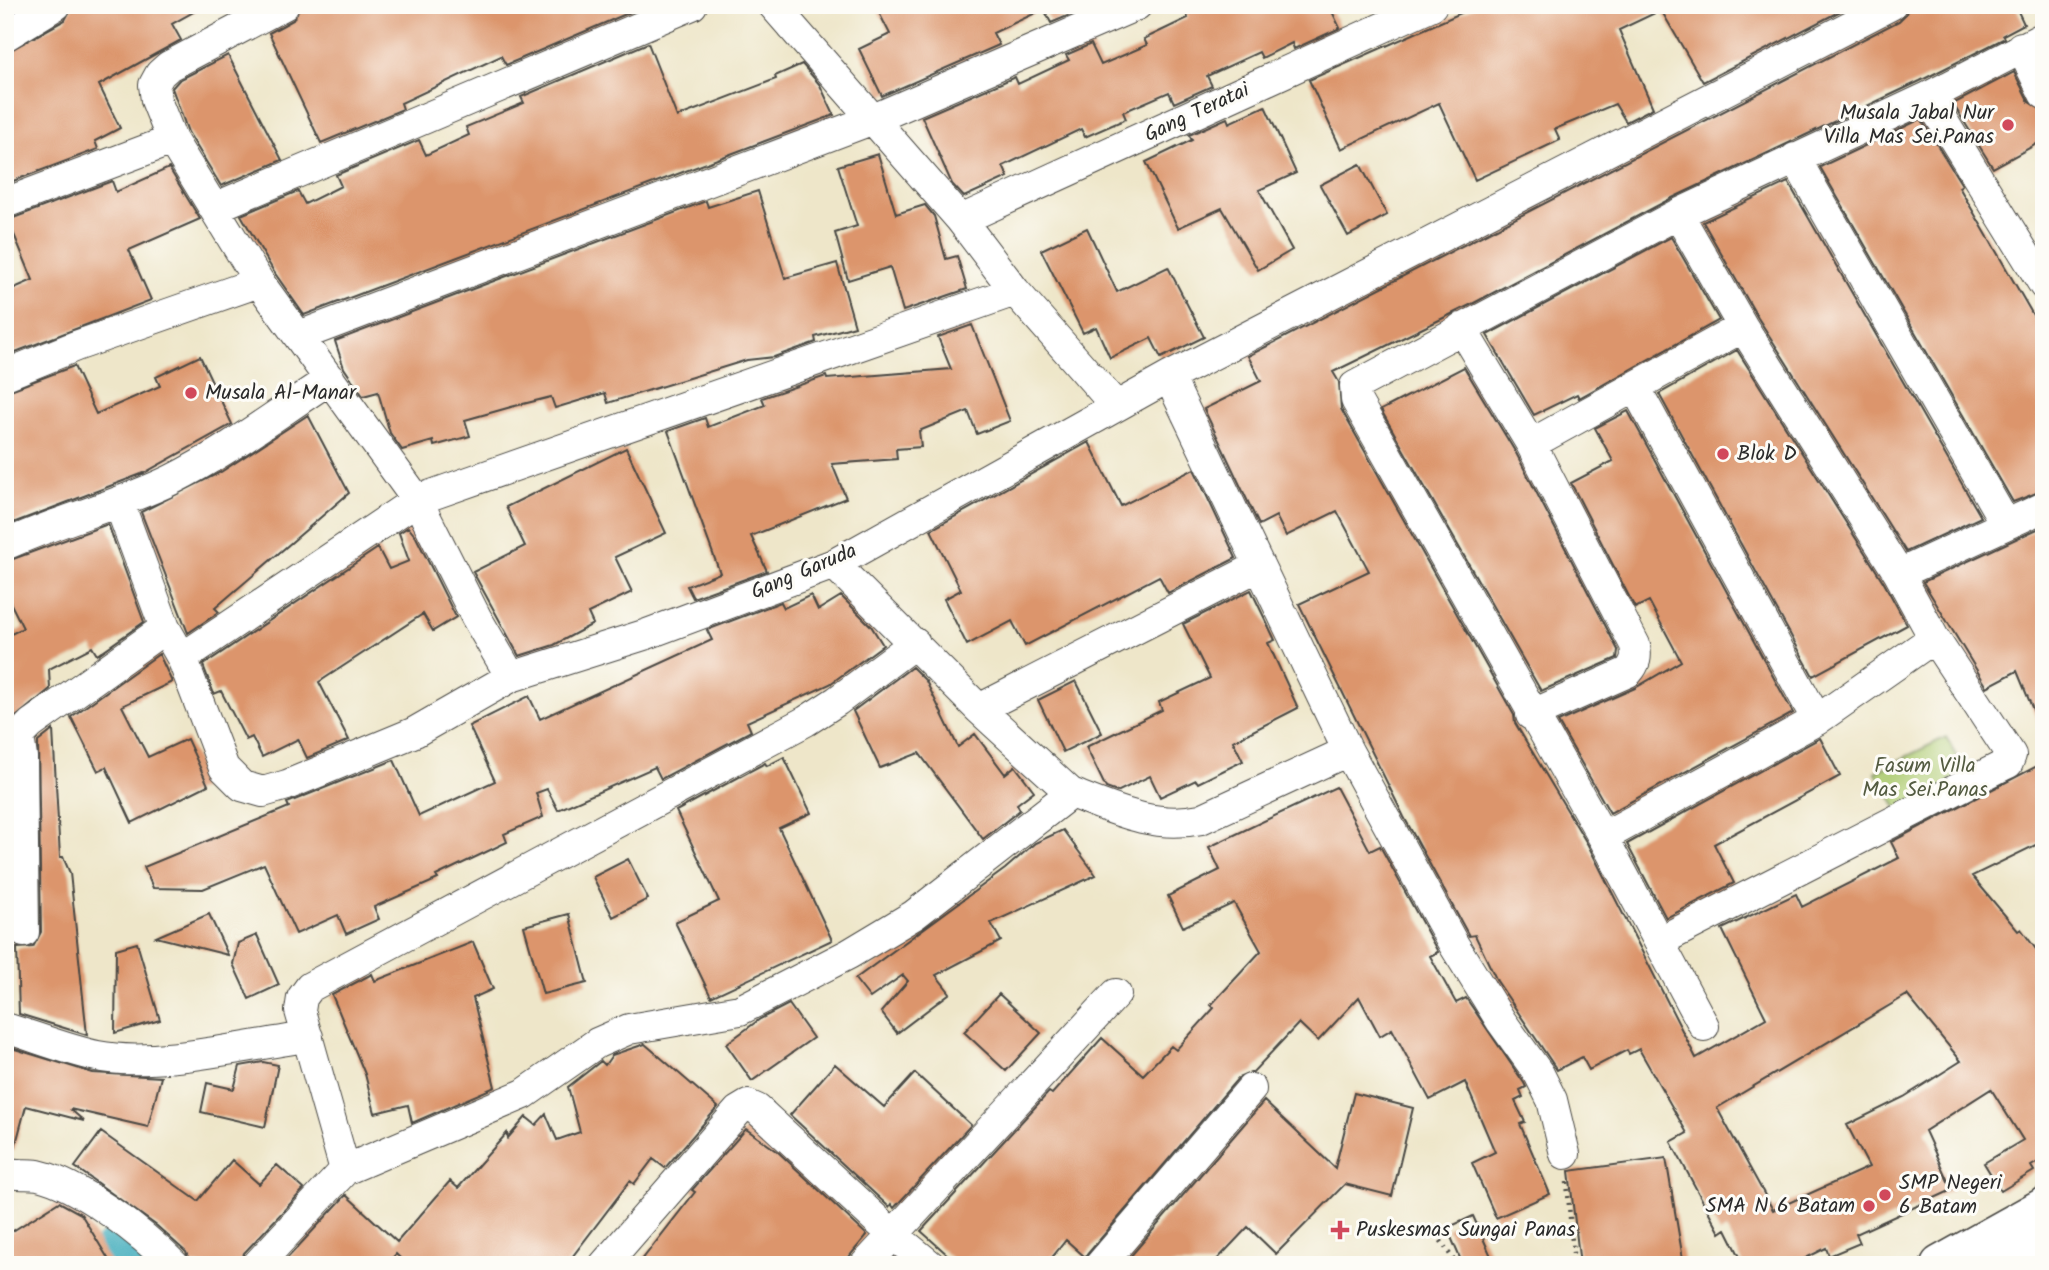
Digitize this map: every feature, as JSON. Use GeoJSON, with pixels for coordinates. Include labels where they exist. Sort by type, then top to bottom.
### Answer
{"type":"FeatureCollection","features":[{"type":"Feature","properties":{"kind":"main road"},"geometry":{"type":"LineString","coordinates":[[1940,1265],[2044,1207]]}},
{"type":"Feature","properties":{"kind":"main road"},"geometry":{"type":"LineString","coordinates":[[2006,1265],[2044,1242]]}},
{"type":"Feature","properties":{"kind":"street"},"geometry":{"type":"LineString","coordinates":[[5,36],[55,5]]}},
{"type":"Feature","properties":{"kind":"street"},"geometry":{"type":"LineString","coordinates":[[284,5],[169,66],[160,74],[155,85],[156,100],[172,140],[259,282],[417,500],[476,617],[511,677]]}},
{"type":"Feature","properties":{"kind":"street"},"geometry":{"type":"LineString","coordinates":[[214,208],[692,5]]}},
{"type":"Feature","properties":{"kind":"street"},"geometry":{"type":"LineString","coordinates":[[773,5],[961,220],[1015,291],[1116,406]]}},
{"type":"Feature","properties":{"kind":"street"},"geometry":{"type":"LineString","coordinates":[[299,336],[871,120],[1137,5]]}},
{"type":"Feature","properties":{"kind":"street","name":"Gang Teratai"},"geometry":{"type":"LineString","coordinates":[[961,220],[1432,5]]}},
{"type":"Feature","properties":{"kind":"street","name":"Gang Garuda"},"geometry":{"type":"LineString","coordinates":[[120,503],[165,628],[181,658],[224,768],[242,786],[263,792],[287,785],[415,732],[511,677],[647,634],[834,564],[1169,377],[1853,14],[1891,5]]}},
{"type":"Feature","properties":{"kind":"street"},"geometry":{"type":"LineString","coordinates":[[1704,1026],[1660,941],[1353,393],[1361,382],[1678,214],[1928,97],[2033,42],[2044,94]]}},
{"type":"Feature","properties":{"kind":"street"},"geometry":{"type":"LineString","coordinates":[[1928,97],[2044,285]]}},
{"type":"Feature","properties":{"kind":"street"},"geometry":{"type":"LineString","coordinates":[[5,203],[172,140]]}},
{"type":"Feature","properties":{"kind":"street"},"geometry":{"type":"LineString","coordinates":[[1795,158],[2005,523]]}},
{"type":"Feature","properties":{"kind":"street"},"geometry":{"type":"LineString","coordinates":[[1660,941],[2008,763],[2008,747],[1934,638],[1899,574],[1743,327],[1678,214]]}},
{"type":"Feature","properties":{"kind":"street"},"geometry":{"type":"LineString","coordinates":[[5,375],[76,346],[259,282]]}},
{"type":"Feature","properties":{"kind":"street"},"geometry":{"type":"LineString","coordinates":[[181,658],[417,500],[1015,291]]}},
{"type":"Feature","properties":{"kind":"street"},"geometry":{"type":"LineString","coordinates":[[1531,444],[1743,327]]}},
{"type":"Feature","properties":{"kind":"street"},"geometry":{"type":"LineString","coordinates":[[1461,328],[1531,444],[1635,645],[1637,654],[1634,665],[1628,672],[1531,715]]}},
{"type":"Feature","properties":{"kind":"street"},"geometry":{"type":"LineString","coordinates":[[1169,377],[1348,751],[1454,945],[1501,1021],[1539,1074],[1552,1100],[1565,1154]]}},
{"type":"Feature","properties":{"kind":"street"},"geometry":{"type":"LineString","coordinates":[[5,545],[42,528],[120,503],[172,479],[330,379]]}},
{"type":"Feature","properties":{"kind":"street"},"geometry":{"type":"LineString","coordinates":[[1635,387],[1817,720]]}},
{"type":"Feature","properties":{"kind":"street"},"geometry":{"type":"LineString","coordinates":[[1899,574],[2044,507]]}},
{"type":"Feature","properties":{"kind":"street"},"geometry":{"type":"LineString","coordinates":[[834,564],[979,709],[1071,793],[1135,817],[1181,823],[1201,819],[1348,751]]}},
{"type":"Feature","properties":{"kind":"street"},"geometry":{"type":"LineString","coordinates":[[979,709],[1259,566]]}},
{"type":"Feature","properties":{"kind":"street"},"geometry":{"type":"LineString","coordinates":[[24,932],[22,757],[19,736],[31,724],[165,628]]}},
{"type":"Feature","properties":{"kind":"street"},"geometry":{"type":"LineString","coordinates":[[1602,837],[1817,720],[1934,638]]}},
{"type":"Feature","properties":{"kind":"street"},"geometry":{"type":"LineString","coordinates":[[345,1170],[300,1010],[302,998],[310,987],[806,721],[915,643]]}},
{"type":"Feature","properties":{"kind":"street"},"geometry":{"type":"LineString","coordinates":[[257,1265],[345,1170],[524,1094],[597,1043],[629,1029],[740,1010],[849,954],[914,915],[1071,793]]}},
{"type":"Feature","properties":{"kind":"street"},"geometry":{"type":"LineString","coordinates":[[865,1265],[891,1233],[1116,994]]}},
{"type":"Feature","properties":{"kind":"street"},"geometry":{"type":"LineString","coordinates":[[9,1029],[98,1056],[128,1058],[164,1057],[308,1037]]}},
{"type":"Feature","properties":{"kind":"street"},"geometry":{"type":"LineString","coordinates":[[1100,1265],[1251,1089]]}},
{"type":"Feature","properties":{"kind":"street"},"geometry":{"type":"LineString","coordinates":[[604,1265],[738,1111],[748,1105],[757,1109],[891,1233],[930,1265]]}},
{"type":"Feature","properties":{"kind":"street"},"geometry":{"type":"LineString","coordinates":[[5,1172],[14,1175],[37,1175],[82,1195],[113,1213],[168,1259]]}},
{"type":"Feature","properties":{"kind":"street"},"geometry":{"type":"LineString","coordinates":[[5,1196],[37,1175]]}},
{"type":"Feature","properties":{"kind":"path"},"geometry":{"type":"LineString","coordinates":[[1565,1154],[1574,1265]]}},
{"type":"Feature","properties":{"kind":"path"},"geometry":{"type":"LineString","coordinates":[[1437,1235],[1457,1265]]}},
{"type":"Feature","properties":{"kind":"green space","name":"Fasum Villa Mas Sei.Panas"},"geometry":{"type":"Polygon","coordinates":[[[1946,737],[1974,785],[1904,819],[1875,772],[1946,737]]]}},
{"type":"Feature","properties":{"kind":"building"},"geometry":{"type":"Polygon","coordinates":[[[73,5],[206,5],[172,24],[181,40],[99,85],[120,128],[95,141],[98,149],[5,184],[5,53],[65,20],[73,5]]]}},
{"type":"Feature","properties":{"kind":"building"},"geometry":{"type":"Polygon","coordinates":[[[301,5],[630,5],[633,11],[506,65],[501,56],[401,103],[403,109],[321,143],[269,33],[293,20],[301,5]]]}},
{"type":"Feature","properties":{"kind":"building"},"geometry":{"type":"Polygon","coordinates":[[[875,5],[1073,5],[1077,12],[1051,23],[1044,9],[993,33],[999,45],[882,96],[859,49],[890,34],[875,5]]]}},
{"type":"Feature","properties":{"kind":"building"},"geometry":{"type":"Polygon","coordinates":[[[1183,5],[1329,5],[1340,28],[1294,49],[1292,43],[1262,58],[1259,52],[1207,76],[1212,86],[1174,103],[1169,92],[1123,112],[1126,119],[1085,137],[1081,129],[1003,166],[1008,177],[964,197],[952,184],[922,117],[1015,77],[1018,84],[1069,60],[1066,55],[1091,44],[1101,65],[1147,45],[1144,39],[1188,18],[1183,5]]]}},
{"type":"Feature","properties":{"kind":"building"},"geometry":{"type":"Polygon","coordinates":[[[1479,5],[1852,5],[1703,82],[1661,10],[1619,30],[1653,108],[1626,122],[1615,104],[1555,129],[1560,140],[1475,180],[1439,103],[1341,149],[1309,80],[1479,5]]]}},
{"type":"Feature","properties":{"kind":"building"},"geometry":{"type":"Polygon","coordinates":[[[1908,5],[2015,5],[2024,24],[2003,35],[2005,38],[1920,81],[1670,199],[1472,304],[1333,372],[1339,382],[1341,409],[1514,715],[1515,723],[1588,845],[1696,1058],[1766,1018],[1722,929],[1796,894],[1802,907],[1899,858],[1891,842],[2037,766],[2044,781],[2044,841],[1972,876],[2018,931],[2021,929],[2044,960],[2044,1172],[2038,1162],[2031,1166],[2034,1171],[2001,1191],[1984,1163],[2023,1140],[1991,1089],[1925,1131],[1952,1190],[1856,1234],[1860,1243],[1829,1256],[1826,1248],[1792,1265],[1744,1265],[1726,1229],[1720,1233],[1671,1142],[1687,1133],[1639,1049],[1629,1054],[1627,1050],[1589,1070],[1582,1057],[1557,1070],[1497,981],[1475,935],[1469,936],[1404,817],[1299,604],[1369,571],[1337,511],[1286,536],[1276,516],[1259,525],[1204,409],[1261,381],[1248,356],[1899,21],[1906,14],[1908,5]],[[1907,995],[1717,1108],[1773,1210],[1869,1167],[1847,1125],[1904,1097],[1961,1061],[1907,995]]]}},
{"type":"Feature","properties":{"kind":"building"},"geometry":{"type":"Polygon","coordinates":[[[648,43],[677,117],[776,79],[775,76],[802,64],[820,85],[834,115],[304,315],[274,272],[241,215],[298,191],[305,204],[341,186],[336,175],[419,140],[426,155],[469,135],[466,127],[524,103],[521,97],[648,43]]]}},
{"type":"Feature","properties":{"kind":"building"},"geometry":{"type":"Polygon","coordinates":[[[228,55],[282,160],[221,186],[188,132],[172,88],[179,80],[228,55]]]}},
{"type":"Feature","properties":{"kind":"building","name":"Musala Jabal Nur Villa Mas Sei.Panas"},"geometry":{"type":"Polygon","coordinates":[[[2014,72],[2029,102],[2044,111],[2044,140],[1993,168],[1953,104],[2014,72]]]}},
{"type":"Feature","properties":{"kind":"building"},"geometry":{"type":"Polygon","coordinates":[[[1265,106],[1296,173],[1259,190],[1292,250],[1258,270],[1222,208],[1178,228],[1146,162],[1192,140],[1189,135],[1227,118],[1229,123],[1265,106]]]}},
{"type":"Feature","properties":{"kind":"building"},"geometry":{"type":"Polygon","coordinates":[[[1921,119],[1962,185],[1959,187],[2044,334],[2044,490],[2013,502],[1820,167],[1921,119]]]}},
{"type":"Feature","properties":{"kind":"building"},"geometry":{"type":"Polygon","coordinates":[[[878,154],[896,214],[925,205],[934,216],[946,259],[957,256],[967,289],[903,311],[890,267],[848,280],[835,233],[857,226],[838,166],[878,154]]]}},
{"type":"Feature","properties":{"kind":"building"},"geometry":{"type":"Polygon","coordinates":[[[1360,164],[1387,215],[1348,236],[1320,185],[1360,164]]]}},
{"type":"Feature","properties":{"kind":"building"},"geometry":{"type":"Polygon","coordinates":[[[169,168],[200,219],[129,250],[151,300],[5,356],[5,292],[33,280],[8,220],[112,181],[116,192],[169,168]]]}},
{"type":"Feature","properties":{"kind":"building"},"geometry":{"type":"Polygon","coordinates":[[[1788,182],[1981,517],[1906,552],[1758,318],[1703,222],[1788,182]]]}},
{"type":"Feature","properties":{"kind":"building"},"geometry":{"type":"Polygon","coordinates":[[[758,191],[785,278],[837,263],[855,326],[815,337],[816,342],[774,357],[747,360],[608,403],[605,393],[555,408],[551,397],[511,407],[465,420],[470,436],[434,446],[433,441],[402,450],[390,433],[378,392],[363,396],[344,368],[335,341],[706,201],[708,207],[758,191]]]}},
{"type":"Feature","properties":{"kind":"building"},"geometry":{"type":"Polygon","coordinates":[[[1087,228],[1117,292],[1168,267],[1204,337],[1161,358],[1151,338],[1110,358],[1096,327],[1083,333],[1041,250],[1087,228]]]}},
{"type":"Feature","properties":{"kind":"building"},"geometry":{"type":"Polygon","coordinates":[[[1671,237],[1719,320],[1579,398],[1577,394],[1534,415],[1487,335],[1671,237]]]}},
{"type":"Feature","properties":{"kind":"building"},"geometry":{"type":"Polygon","coordinates":[[[972,325],[1010,421],[977,434],[968,411],[919,431],[921,447],[896,449],[897,459],[832,464],[846,498],[751,536],[767,571],[693,598],[687,586],[720,573],[668,431],[705,418],[708,427],[765,405],[762,398],[826,376],[827,379],[951,369],[938,337],[972,325]]]}},
{"type":"Feature","properties":{"kind":"building"},"geometry":{"type":"Polygon","coordinates":[[[1737,350],[1884,583],[1907,625],[1813,676],[1659,394],[1737,350]]]}},
{"type":"Feature","properties":{"kind":"building"},"geometry":{"type":"Polygon","coordinates":[[[200,356],[232,424],[144,473],[5,526],[5,392],[74,366],[96,414],[160,386],[156,377],[200,356]]]}},
{"type":"Feature","properties":{"kind":"building"},"geometry":{"type":"Polygon","coordinates":[[[1464,367],[1516,453],[1618,650],[1617,658],[1541,691],[1381,410],[1464,367]]]}},
{"type":"Feature","properties":{"kind":"building"},"geometry":{"type":"Polygon","coordinates":[[[1628,411],[1793,713],[1610,813],[1558,722],[1635,688],[1681,661],[1649,601],[1635,608],[1571,483],[1613,461],[1595,428],[1628,411]]]}},
{"type":"Feature","properties":{"kind":"building"},"geometry":{"type":"Polygon","coordinates":[[[308,415],[349,493],[215,608],[219,612],[188,633],[141,512],[221,472],[308,415]]]}},
{"type":"Feature","properties":{"kind":"building"},"geometry":{"type":"Polygon","coordinates":[[[1089,442],[1121,506],[1194,469],[1236,558],[1168,593],[1159,576],[1025,646],[1012,621],[967,645],[944,599],[961,590],[931,530],[1089,442]]]}},
{"type":"Feature","properties":{"kind":"building"},"geometry":{"type":"Polygon","coordinates":[[[626,448],[666,533],[615,557],[632,592],[588,613],[593,624],[554,645],[519,656],[473,572],[525,546],[506,507],[626,448]]]}},
{"type":"Feature","properties":{"kind":"building"},"geometry":{"type":"Polygon","coordinates":[[[108,524],[144,622],[97,655],[92,647],[49,669],[50,689],[5,726],[5,637],[23,628],[5,592],[5,562],[108,524]]]}},
{"type":"Feature","properties":{"kind":"building"},"geometry":{"type":"Polygon","coordinates":[[[2044,526],[2043,734],[2017,671],[1987,687],[1923,582],[2044,526]]]}},
{"type":"Feature","properties":{"kind":"building"},"geometry":{"type":"Polygon","coordinates":[[[408,527],[416,537],[456,617],[433,631],[423,614],[319,682],[349,740],[307,758],[298,739],[262,757],[252,737],[246,740],[221,691],[214,694],[203,665],[378,548],[389,569],[409,561],[399,533],[408,527]]]}},
{"type":"Feature","properties":{"kind":"building"},"geometry":{"type":"Polygon","coordinates":[[[1251,590],[1275,640],[1268,643],[1298,708],[1233,741],[1243,761],[1198,783],[1196,780],[1160,797],[1150,776],[1117,792],[1106,788],[1086,747],[1162,710],[1159,702],[1210,678],[1183,624],[1251,590]]]}},
{"type":"Feature","properties":{"kind":"building"},"geometry":{"type":"Polygon","coordinates":[[[811,595],[818,610],[841,596],[871,626],[883,645],[830,684],[747,722],[751,731],[661,779],[655,767],[558,810],[547,789],[536,793],[543,817],[504,834],[507,842],[436,876],[438,879],[374,907],[379,919],[346,934],[338,915],[296,934],[264,864],[203,889],[153,888],[144,867],[289,807],[287,803],[394,760],[419,816],[495,781],[469,726],[529,696],[540,719],[712,640],[707,630],[781,602],[784,608],[811,595]]]}},
{"type":"Feature","properties":{"kind":"building"},"geometry":{"type":"Polygon","coordinates":[[[159,654],[172,682],[122,706],[148,757],[187,739],[208,785],[132,823],[106,767],[98,771],[71,717],[159,654]]]}},
{"type":"Feature","properties":{"kind":"building"},"geometry":{"type":"Polygon","coordinates":[[[912,667],[926,681],[958,747],[975,734],[1005,774],[1015,766],[1034,791],[1017,804],[1020,810],[983,839],[919,753],[880,768],[853,711],[912,667]]]}},
{"type":"Feature","properties":{"kind":"building"},"geometry":{"type":"Polygon","coordinates":[[[1076,681],[1102,733],[1063,752],[1038,700],[1076,681]]]}},
{"type":"Feature","properties":{"kind":"building"},"geometry":{"type":"Polygon","coordinates":[[[53,730],[60,857],[63,857],[70,873],[87,1035],[19,1014],[17,948],[33,947],[41,932],[38,742],[53,730]]]}},
{"type":"Feature","properties":{"kind":"building"},"geometry":{"type":"Polygon","coordinates":[[[1820,738],[1840,776],[1714,844],[1734,883],[1666,918],[1627,844],[1820,738]]]}},
{"type":"Feature","properties":{"kind":"building"},"geometry":{"type":"Polygon","coordinates":[[[784,757],[811,813],[779,828],[832,940],[711,997],[675,922],[719,901],[676,811],[765,763],[767,766],[784,757]]]}},
{"type":"Feature","properties":{"kind":"building"},"geometry":{"type":"Polygon","coordinates":[[[1336,787],[1370,851],[1380,846],[1438,952],[1430,956],[1456,1003],[1466,998],[1524,1083],[1526,1087],[1520,1090],[1523,1097],[1515,1101],[1525,1122],[1520,1124],[1550,1194],[1496,1218],[1472,1163],[1495,1152],[1465,1082],[1430,1100],[1392,1029],[1380,1036],[1359,997],[1318,1041],[1299,1023],[1253,1072],[1238,1078],[1085,1257],[1066,1240],[1046,1265],[959,1265],[921,1231],[1049,1092],[1052,1094],[1102,1038],[1143,1075],[1171,1046],[1176,1050],[1214,1008],[1211,1005],[1261,951],[1234,903],[1183,927],[1168,896],[1220,870],[1209,847],[1336,787]]]}},
{"type":"Feature","properties":{"kind":"building"},"geometry":{"type":"Polygon","coordinates":[[[1063,830],[1096,875],[991,923],[1001,941],[936,975],[950,993],[897,1033],[881,1012],[908,981],[903,975],[870,998],[855,979],[1005,869],[1035,843],[1063,830]]]}},
{"type":"Feature","properties":{"kind":"building"},"geometry":{"type":"Polygon","coordinates":[[[628,859],[648,899],[613,917],[593,877],[628,859]]]}},
{"type":"Feature","properties":{"kind":"building"},"geometry":{"type":"Polygon","coordinates":[[[209,914],[228,955],[156,937],[209,914]]]}},
{"type":"Feature","properties":{"kind":"building"},"geometry":{"type":"Polygon","coordinates":[[[569,914],[587,983],[543,994],[524,926],[569,914]]]}},
{"type":"Feature","properties":{"kind":"building"},"geometry":{"type":"Polygon","coordinates":[[[257,935],[279,985],[249,999],[233,964],[238,943],[257,935]]]}},
{"type":"Feature","properties":{"kind":"building"},"geometry":{"type":"Polygon","coordinates":[[[473,942],[493,989],[473,998],[495,1087],[412,1123],[408,1105],[375,1113],[365,1074],[332,995],[372,974],[375,981],[473,942]]]}},
{"type":"Feature","properties":{"kind":"building"},"geometry":{"type":"Polygon","coordinates":[[[137,943],[160,1020],[115,1033],[116,949],[137,943]]]}},
{"type":"Feature","properties":{"kind":"building"},"geometry":{"type":"Polygon","coordinates":[[[999,994],[1041,1033],[1006,1071],[964,1032],[999,994]]]}},
{"type":"Feature","properties":{"kind":"building"},"geometry":{"type":"Polygon","coordinates":[[[789,1004],[813,1038],[752,1081],[726,1044],[760,1019],[789,1004]]]}},
{"type":"Feature","properties":{"kind":"building"},"geometry":{"type":"Polygon","coordinates":[[[645,1044],[718,1107],[665,1168],[653,1159],[634,1184],[630,1181],[566,1265],[407,1265],[396,1254],[386,1265],[281,1265],[346,1195],[397,1242],[450,1181],[458,1188],[507,1133],[508,1138],[526,1117],[536,1125],[546,1114],[557,1140],[580,1132],[568,1087],[601,1061],[605,1065],[612,1055],[645,1044]]]}},
{"type":"Feature","properties":{"kind":"building"},"geometry":{"type":"Polygon","coordinates":[[[5,1046],[93,1073],[161,1077],[148,1127],[70,1109],[84,1121],[26,1106],[14,1151],[5,1150],[5,1046]]]}},
{"type":"Feature","properties":{"kind":"building"},"geometry":{"type":"Polygon","coordinates":[[[263,1062],[278,1065],[265,1127],[201,1112],[207,1083],[234,1089],[240,1066],[263,1062]]]}},
{"type":"Feature","properties":{"kind":"building"},"geometry":{"type":"Polygon","coordinates":[[[835,1064],[884,1107],[915,1073],[971,1125],[894,1208],[891,1204],[889,1207],[790,1115],[835,1064]]]}},
{"type":"Feature","properties":{"kind":"building"},"geometry":{"type":"Polygon","coordinates":[[[1354,1093],[1413,1108],[1392,1196],[1345,1184],[1276,1254],[1248,1227],[1212,1265],[1123,1265],[1264,1101],[1335,1168],[1354,1093]]]}},
{"type":"Feature","properties":{"kind":"building"},"geometry":{"type":"Polygon","coordinates":[[[746,1129],[777,1151],[867,1235],[843,1265],[638,1265],[695,1192],[692,1190],[746,1129]]]}},
{"type":"Feature","properties":{"kind":"building"},"geometry":{"type":"Polygon","coordinates":[[[101,1132],[198,1201],[232,1160],[259,1184],[277,1165],[304,1189],[244,1253],[240,1265],[191,1265],[186,1252],[157,1226],[75,1167],[101,1132]]]}},
{"type":"Feature","properties":{"kind":"building"},"geometry":{"type":"Polygon","coordinates":[[[1666,1158],[1684,1265],[1580,1265],[1569,1171],[1666,1158]]]}},
{"type":"Feature","properties":{"kind":"building"},"geometry":{"type":"Polygon","coordinates":[[[59,1202],[81,1214],[112,1265],[5,1265],[5,1236],[59,1202]]]}},
{"type":"Feature","properties":{"kind":"building"},"geometry":{"type":"Polygon","coordinates":[[[1473,1216],[1495,1265],[1463,1265],[1447,1228],[1473,1216]]]}},
{"type":"Feature","properties":{"kind":"waterway"},"geometry":{"type":"LineString","coordinates":[[107,1265],[121,1254]]}},
{"type":"Feature","properties":{"kind":"place","name":"Musala Jabal Nur Villa Mas Sei.Panas"},"geometry":{"type":"Point","coordinates":[2008,125]}},
{"type":"Feature","properties":{"kind":"place","name":"Musala Al-Manar"},"geometry":{"type":"Point","coordinates":[191,393]}},
{"type":"Feature","properties":{"kind":"place","name":"Blok D"},"geometry":{"type":"Point","coordinates":[1723,454]}},
{"type":"Feature","properties":{"kind":"place","name":"SMP Negeri 6 Batam"},"geometry":{"type":"Point","coordinates":[1885,1195]}},
{"type":"Feature","properties":{"kind":"place","name":"SMA N 6 Batam"},"geometry":{"type":"Point","coordinates":[1869,1206]}},
{"type":"Feature","properties":{"kind":"place","name":"Puskesmas Sungai Panas"},"geometry":{"type":"Point","coordinates":[1340,1230]}}]}
